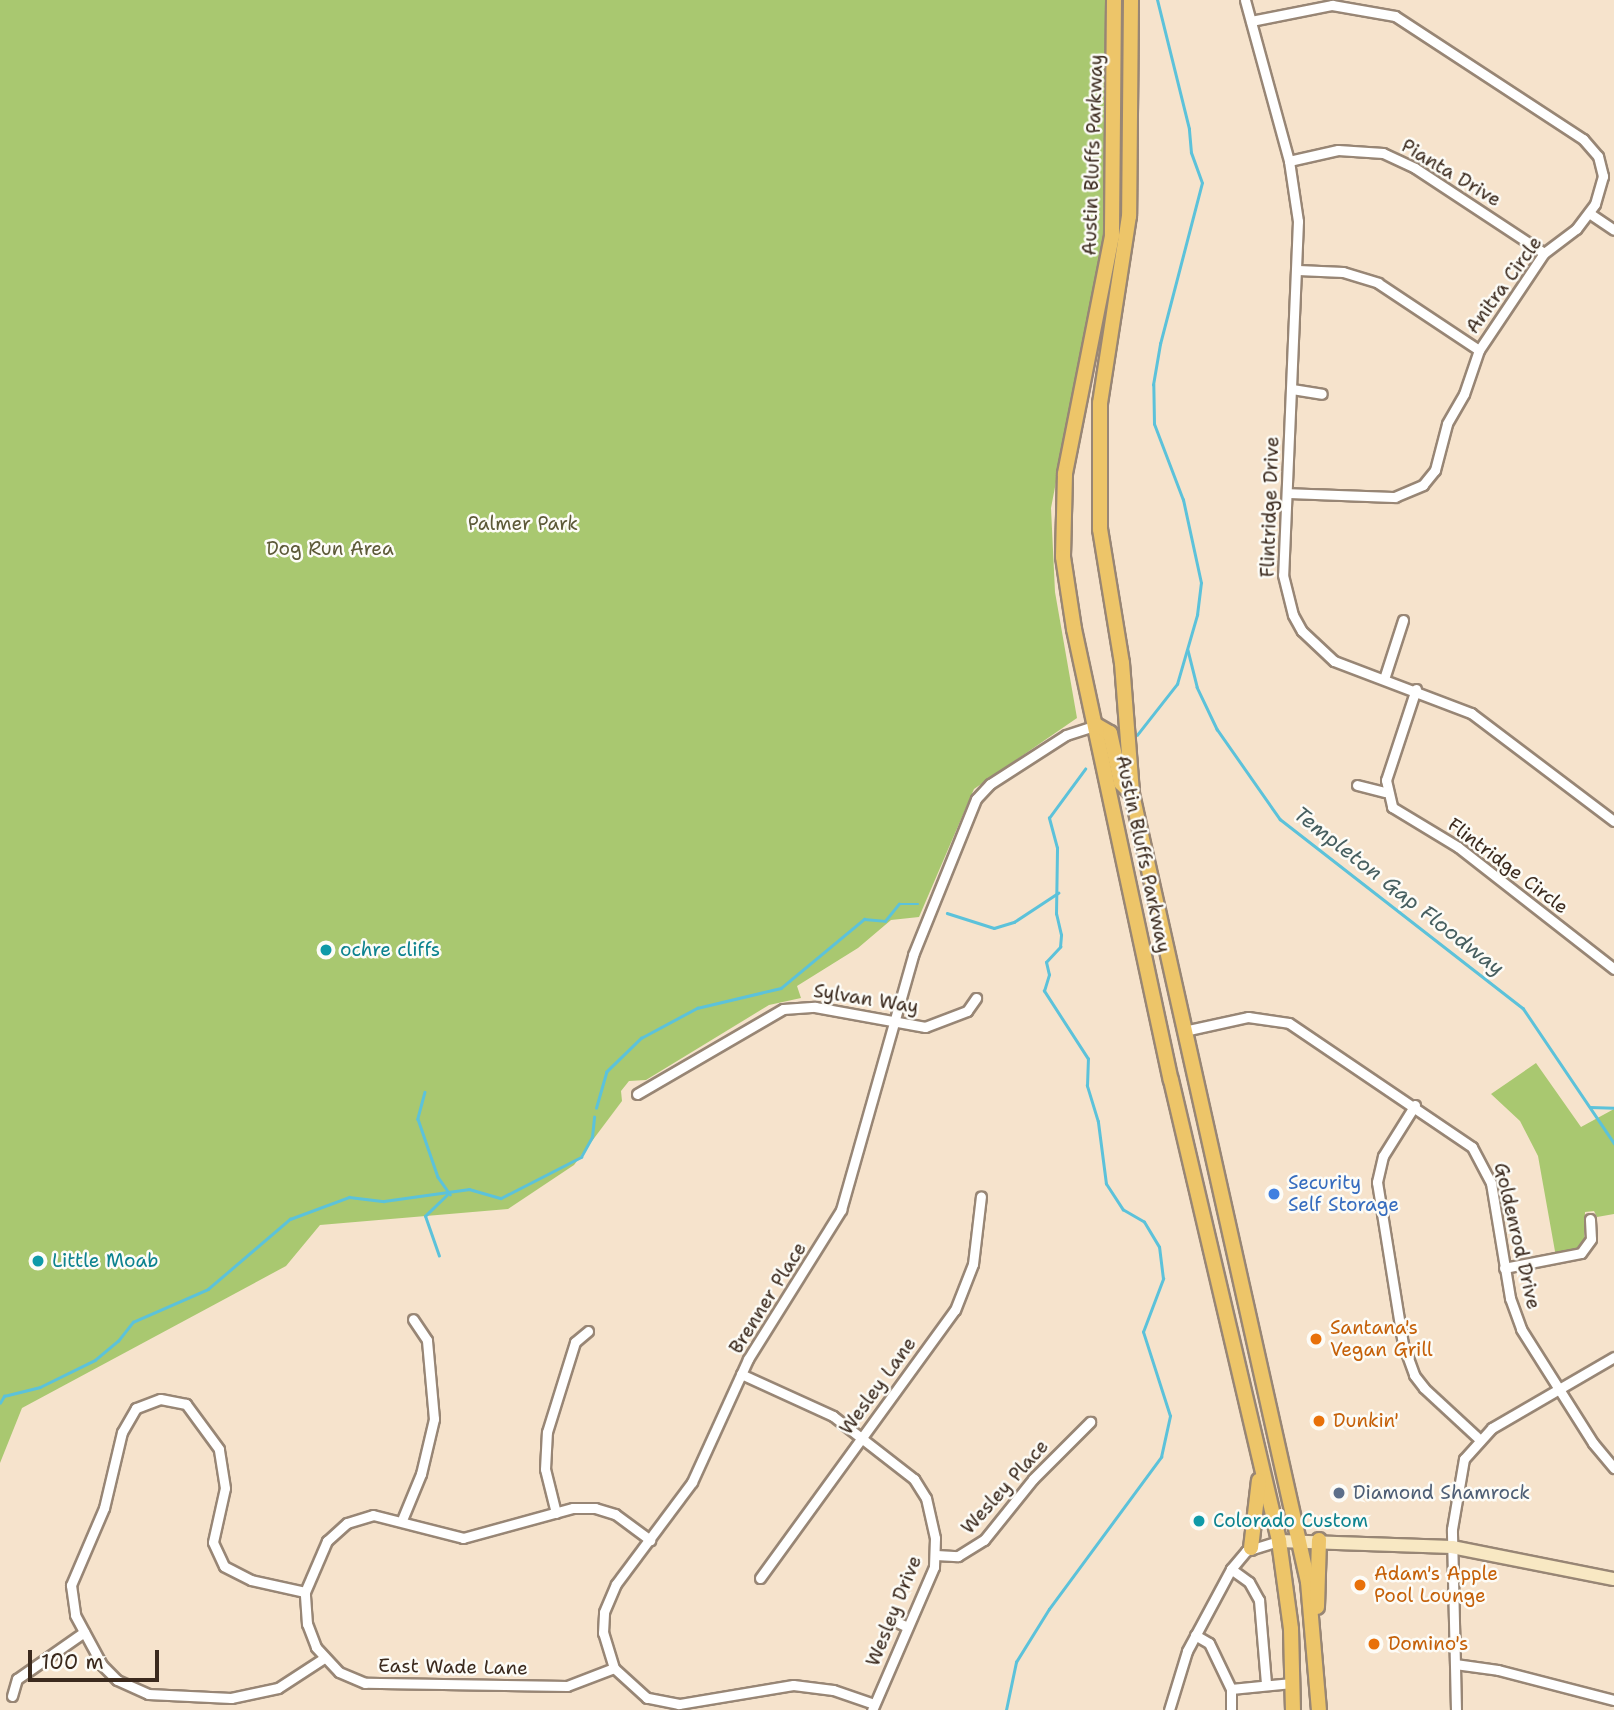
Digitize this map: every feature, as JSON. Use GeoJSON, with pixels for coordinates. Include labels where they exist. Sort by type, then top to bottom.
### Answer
{"type":"FeatureCollection","features":[{"type":"Feature","properties":{"kind":"main road","name":"Austin Bluffs Parkway"},"geometry":{"type":"LineString","coordinates":[[1114,0],[1112,236],[1069,445],[1062,534],[1073,629],[1174,1092],[1279,1541],[1291,1629],[1293,1710]]}},
{"type":"Feature","properties":{"kind":"main road","name":"Austin Bluffs Parkway"},"geometry":{"type":"LineString","coordinates":[[1131,0],[1129,216],[1100,403],[1097,482],[1103,555],[1122,663],[1132,794],[1299,1542],[1313,1618],[1319,1710]]}},
{"type":"Feature","properties":{"kind":"main road"},"geometry":{"type":"LineString","coordinates":[[1096,726],[1110,733],[1121,783],[1132,794]]}},
{"type":"Feature","properties":{"kind":"main road"},"geometry":{"type":"LineString","coordinates":[[1251,1548],[1258,1517],[1259,1458]]}},
{"type":"Feature","properties":{"kind":"main road"},"geometry":{"type":"LineString","coordinates":[[1313,1618],[1320,1582],[1319,1541]]}},
{"type":"Feature","properties":{"kind":"street","name":"Flintridge Drive"},"geometry":{"type":"LineString","coordinates":[[1245,0],[1289,161],[1298,221],[1283,575],[1293,615],[1310,640],[1335,661],[1416,689],[1499,731],[1614,821]]}},
{"type":"Feature","properties":{"kind":"street","name":"Anitra Circle"},"geometry":{"type":"LineString","coordinates":[[1251,21],[1332,5],[1380,12],[1409,23],[1592,147],[1602,176],[1600,195],[1589,213],[1544,253],[1479,350],[1464,394],[1447,424],[1435,470],[1423,485],[1395,497],[1287,492]]}},
{"type":"Feature","properties":{"kind":"street","name":"Pianta Drive"},"geometry":{"type":"LineString","coordinates":[[1289,161],[1338,150],[1383,153],[1415,168],[1544,253]]}},
{"type":"Feature","properties":{"kind":"street"},"geometry":{"type":"LineString","coordinates":[[1589,213],[1614,230]]}},
{"type":"Feature","properties":{"kind":"street"},"geometry":{"type":"LineString","coordinates":[[1298,270],[1343,272],[1378,283],[1479,350]]}},
{"type":"Feature","properties":{"kind":"street"},"geometry":{"type":"LineString","coordinates":[[1292,389],[1322,394]]}},
{"type":"Feature","properties":{"kind":"street"},"geometry":{"type":"LineString","coordinates":[[1384,679],[1403,620]]}},
{"type":"Feature","properties":{"kind":"street"},"geometry":{"type":"LineString","coordinates":[[1357,785],[1385,792],[1416,689]]}},
{"type":"Feature","properties":{"kind":"street","name":"Brenner Place"},"geometry":{"type":"LineString","coordinates":[[873,1707],[833,1690],[793,1685],[668,1703],[637,1692],[614,1668],[603,1633],[607,1602],[692,1482],[741,1374],[841,1210],[913,955],[976,799],[990,784],[1066,735],[1096,726]]}},
{"type":"Feature","properties":{"kind":"street","name":"Flintridge Circle"},"geometry":{"type":"LineString","coordinates":[[1385,792],[1401,815],[1458,847],[1614,969]]}},
{"type":"Feature","properties":{"kind":"street","name":"Sylvan Way"},"geometry":{"type":"LineString","coordinates":[[637,1094],[783,1009],[815,1007],[894,1023],[933,1025],[967,1011],[976,998]]}},
{"type":"Feature","properties":{"kind":"street","name":"Goldenrod Drive"},"geometry":{"type":"LineString","coordinates":[[1184,1031],[1248,1017],[1275,1018],[1302,1030],[1415,1105],[1480,1156],[1491,1183],[1504,1268],[1521,1329],[1559,1390],[1614,1468]]}},
{"type":"Feature","properties":{"kind":"street"},"geometry":{"type":"LineString","coordinates":[[1415,1105],[1382,1156],[1377,1182],[1403,1344],[1419,1381],[1479,1439]]}},
{"type":"Feature","properties":{"kind":"street","name":"Wesley Lane"},"geometry":{"type":"LineString","coordinates":[[760,1578],[961,1300],[973,1264],[981,1196]]}},
{"type":"Feature","properties":{"kind":"street"},"geometry":{"type":"LineString","coordinates":[[1504,1268],[1581,1253],[1591,1239],[1590,1219]]}},
{"type":"Feature","properties":{"kind":"street"},"geometry":{"type":"LineString","coordinates":[[402,1520],[421,1474],[434,1419],[427,1340],[413,1319]]}},
{"type":"Feature","properties":{"kind":"street"},"geometry":{"type":"LineString","coordinates":[[556,1513],[545,1469],[547,1432],[575,1342],[588,1331]]}},
{"type":"Feature","properties":{"kind":"street"},"geometry":{"type":"LineString","coordinates":[[1456,1710],[1452,1547],[1460,1472],[1479,1439],[1614,1357]]}},
{"type":"Feature","properties":{"kind":"street","name":"Wesley Drive"},"geometry":{"type":"LineString","coordinates":[[741,1374],[823,1411],[862,1438],[921,1488],[933,1522],[936,1555],[873,1707]]}},
{"type":"Feature","properties":{"kind":"street"},"geometry":{"type":"LineString","coordinates":[[324,1658],[268,1692],[231,1698],[160,1696],[136,1690],[109,1674],[84,1632],[73,1606],[73,1575],[104,1508],[125,1423],[136,1408],[152,1400],[186,1404],[219,1449],[225,1488],[214,1542],[224,1566],[267,1586],[305,1592],[319,1552],[336,1531],[356,1518],[373,1515],[402,1520],[463,1538],[584,1507],[606,1511],[650,1540]]}},
{"type":"Feature","properties":{"kind":"street","name":"Wesley Place"},"geometry":{"type":"LineString","coordinates":[[936,1555],[958,1556],[984,1540],[1033,1479],[1090,1422]]}},
{"type":"Feature","properties":{"kind":"street"},"geometry":{"type":"LineString","coordinates":[[1169,1710],[1195,1635],[1231,1569],[1251,1548],[1279,1541],[1452,1547],[1614,1579]]}},
{"type":"Feature","properties":{"kind":"street"},"geometry":{"type":"LineString","coordinates":[[1231,1569],[1249,1582],[1259,1600],[1266,1684]]}},
{"type":"Feature","properties":{"kind":"street","name":"East Wade Lane"},"geometry":{"type":"LineString","coordinates":[[305,1592],[307,1625],[324,1658],[348,1677],[384,1686],[567,1686],[614,1668]]}},
{"type":"Feature","properties":{"kind":"street"},"geometry":{"type":"LineString","coordinates":[[892,1620],[908,1627]]}},
{"type":"Feature","properties":{"kind":"street"},"geometry":{"type":"LineString","coordinates":[[12,1696],[17,1679],[84,1632]]}},
{"type":"Feature","properties":{"kind":"street"},"geometry":{"type":"LineString","coordinates":[[1195,1635],[1209,1643],[1231,1689],[1231,1710]]}},
{"type":"Feature","properties":{"kind":"street"},"geometry":{"type":"LineString","coordinates":[[1455,1664],[1512,1673],[1614,1700]]}},
{"type":"Feature","properties":{"kind":"street"},"geometry":{"type":"LineString","coordinates":[[1231,1689],[1292,1683]]}},
{"type":"Feature","properties":{"kind":"green space","name":"Palmer Park"},"geometry":{"type":"Polygon","coordinates":[[[0,0],[1105,0],[1108,28],[1103,237],[1051,508],[1055,592],[1077,718],[974,789],[919,917],[891,920],[858,948],[797,986],[801,998],[769,1005],[646,1080],[629,1081],[621,1091],[622,1101],[574,1165],[508,1209],[320,1225],[286,1266],[22,1408],[0,1463],[0,0]]]}},
{"type":"Feature","properties":{"kind":"green space"},"geometry":{"type":"Polygon","coordinates":[[[1536,1063],[1581,1127],[1614,1109],[1614,1214],[1597,1217],[1594,1211],[1585,1212],[1584,1247],[1556,1257],[1538,1156],[1520,1121],[1491,1094],[1536,1063]]]}},
{"type":"Feature","properties":{"kind":"waterway","name":"Templeton Gap Floodway"},"geometry":{"type":"LineString","coordinates":[[1137,735],[1177,684],[1197,615],[1201,583],[1183,500],[1154,424],[1153,385],[1160,344],[1202,183],[1191,153],[1189,129],[1157,0]]}},
{"type":"Feature","properties":{"kind":"waterway","name":"Templeton Gap Floodway"},"geometry":{"type":"LineString","coordinates":[[1188,650],[1197,687],[1217,729],[1280,819],[1523,1008],[1614,1143]]}},
{"type":"Feature","properties":{"kind":"waterway","name":"Templeton Gap Floodway"},"geometry":{"type":"LineString","coordinates":[[1006,1710],[1016,1662],[1049,1609],[1161,1457],[1170,1416],[1143,1332],[1163,1279],[1159,1247],[1144,1222],[1123,1210],[1106,1184],[1098,1122],[1087,1086],[1088,1059],[1044,991],[1049,975],[1046,962],[1060,947],[1061,935],[1056,914],[1057,848],[1049,818],[1085,769]]}},
{"type":"Feature","properties":{"kind":"waterway","name":"Templeton Gap Floodway"},"geometry":{"type":"LineString","coordinates":[[947,913],[994,928],[1014,922],[1058,893]]}},
{"type":"Feature","properties":{"kind":"waterway","name":"Templeton Gap Floodway"},"geometry":{"type":"LineString","coordinates":[[596,1108],[606,1072],[641,1038],[697,1008],[781,988],[864,919],[885,921],[899,904],[918,904]]}},
{"type":"Feature","properties":{"kind":"waterway"},"geometry":{"type":"LineString","coordinates":[[425,1092],[418,1119],[438,1177],[450,1194]]}},
{"type":"Feature","properties":{"kind":"waterway"},"geometry":{"type":"LineString","coordinates":[[1590,1107],[1614,1108]]}},
{"type":"Feature","properties":{"kind":"waterway"},"geometry":{"type":"LineString","coordinates":[[0,1403],[4,1396],[40,1387],[95,1360],[118,1341],[133,1322],[208,1289],[290,1219],[349,1197],[384,1201],[469,1189],[501,1198],[581,1157],[592,1137],[594,1117]]}},
{"type":"Feature","properties":{"kind":"waterway"},"geometry":{"type":"LineString","coordinates":[[439,1256],[425,1216],[447,1195]]}},
{"type":"Feature","properties":{"kind":"place","name":"ochre cliffs"},"geometry":{"type":"Point","coordinates":[326,950]}},
{"type":"Feature","properties":{"kind":"place","name":"Security Self Storage"},"geometry":{"type":"Point","coordinates":[1274,1194]}},
{"type":"Feature","properties":{"kind":"place","name":"Little Moab"},"geometry":{"type":"Point","coordinates":[38,1261]}},
{"type":"Feature","properties":{"kind":"place","name":"Santana's Vegan Grill"},"geometry":{"type":"Point","coordinates":[1316,1339]}},
{"type":"Feature","properties":{"kind":"place","name":"Dunkin'"},"geometry":{"type":"Point","coordinates":[1319,1421]}},
{"type":"Feature","properties":{"kind":"place","name":"Diamond Shamrock"},"geometry":{"type":"Point","coordinates":[1339,1493]}},
{"type":"Feature","properties":{"kind":"place","name":"Colorado Custom"},"geometry":{"type":"Point","coordinates":[1199,1521]}},
{"type":"Feature","properties":{"kind":"place","name":"Adam's Apple Pool Lounge"},"geometry":{"type":"Point","coordinates":[1360,1585]}},
{"type":"Feature","properties":{"kind":"place","name":"Domino's"},"geometry":{"type":"Point","coordinates":[1374,1644]}},
{"type":"Feature","properties":{"kind":"park label","name":"Dog Run Area"},"geometry":{"type":"Point","coordinates":[330,549]}}]}
